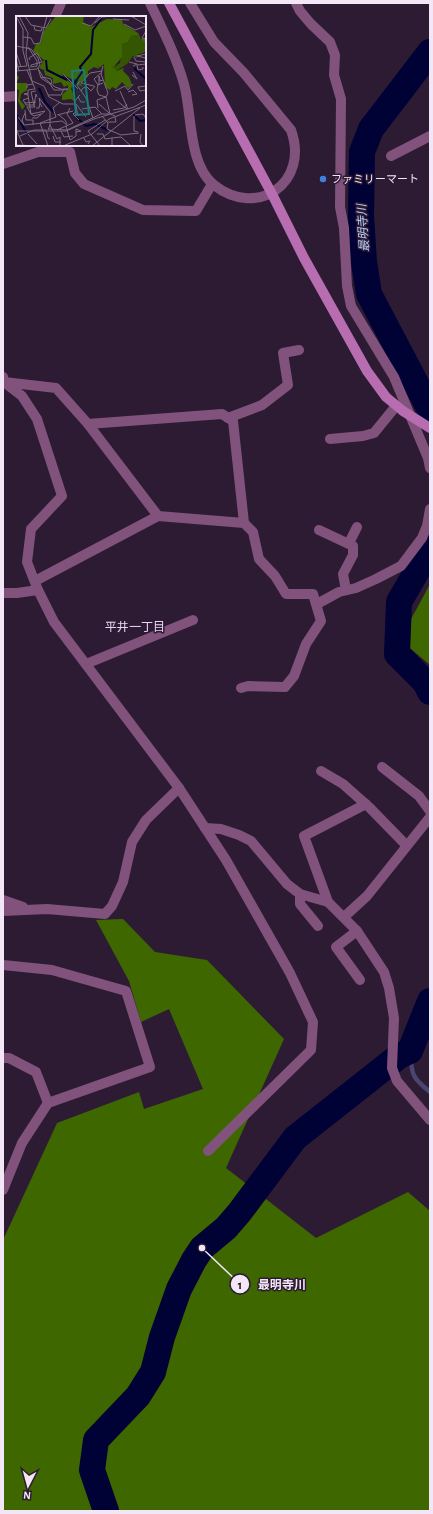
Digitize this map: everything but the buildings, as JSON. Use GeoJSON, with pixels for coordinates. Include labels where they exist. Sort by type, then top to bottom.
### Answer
{"type":"FeatureCollection","features":[{"type":"Feature","properties":{"kind":"street"},"geometry":{"type":"LineString","coordinates":[[55,16],[61,3]]}},
{"type":"Feature","properties":{"kind":"street"},"geometry":{"type":"LineString","coordinates":[[150,3],[171,46],[184,86],[193,143],[199,161],[212,184],[224,192],[239,197],[257,197],[272,194],[282,186],[293,167],[295,141],[290,130],[244,73],[214,42],[190,3]]}},
{"type":"Feature","properties":{"kind":"street"},"geometry":{"type":"LineString","coordinates":[[169,3],[272,194],[304,258],[367,371],[386,397],[430,428]]}},
{"type":"Feature","properties":{"kind":"street"},"geometry":{"type":"LineString","coordinates":[[296,3],[300,11],[311,24],[330,42],[335,55],[334,75],[341,100],[340,206],[344,228],[347,286],[352,306],[394,377],[428,458],[430,468]]}},
{"type":"Feature","properties":{"kind":"street"},"geometry":{"type":"LineString","coordinates":[[3,97],[16,96]]}},
{"type":"Feature","properties":{"kind":"street"},"geometry":{"type":"LineString","coordinates":[[391,156],[430,136]]}},
{"type":"Feature","properties":{"kind":"street"},"geometry":{"type":"LineString","coordinates":[[3,164],[38,148],[70,152],[75,173],[84,184],[143,210],[196,211],[212,184]]}},
{"type":"Feature","properties":{"kind":"street"},"geometry":{"type":"LineString","coordinates":[[228,418],[262,405],[288,385],[283,352],[299,350]]}},
{"type":"Feature","properties":{"kind":"street"},"geometry":{"type":"LineString","coordinates":[[4,379],[56,388],[88,424],[158,516]]}},
{"type":"Feature","properties":{"kind":"street"},"geometry":{"type":"LineString","coordinates":[[4,379],[22,396],[37,419],[62,496],[31,529],[27,562],[36,585],[54,622],[179,788],[226,860],[290,973],[313,1022],[311,1050],[208,1152]]}},
{"type":"Feature","properties":{"kind":"street"},"geometry":{"type":"LineString","coordinates":[[330,439],[363,436],[374,433],[400,408]]}},
{"type":"Feature","properties":{"kind":"street"},"geometry":{"type":"LineString","coordinates":[[88,424],[222,414],[234,422],[244,523],[253,532],[259,559],[275,576],[286,594],[313,594],[321,621],[306,644],[294,676],[285,687],[248,686],[241,688]]}},
{"type":"Feature","properties":{"kind":"street"},"geometry":{"type":"LineString","coordinates":[[317,604],[339,592],[376,579],[401,566],[422,538],[427,526],[430,509]]}},
{"type":"Feature","properties":{"kind":"street"},"geometry":{"type":"LineString","coordinates":[[3,593],[17,593],[36,585],[158,516],[244,523]]}},
{"type":"Feature","properties":{"kind":"street"},"geometry":{"type":"LineString","coordinates":[[349,544],[357,527]]}},
{"type":"Feature","properties":{"kind":"street"},"geometry":{"type":"LineString","coordinates":[[319,530],[353,546],[353,555],[343,574],[346,590]]}},
{"type":"Feature","properties":{"kind":"street"},"geometry":{"type":"LineString","coordinates":[[86,664],[193,620]]}},
{"type":"Feature","properties":{"kind":"street"},"geometry":{"type":"LineString","coordinates":[[382,767],[418,796],[430,811]]}},
{"type":"Feature","properties":{"kind":"street"},"geometry":{"type":"LineString","coordinates":[[321,771],[343,784],[366,804],[406,845]]}},
{"type":"Feature","properties":{"kind":"street"},"geometry":{"type":"LineString","coordinates":[[3,911],[65,910],[105,914],[112,906],[122,882],[132,842],[146,820],[179,788]]}},
{"type":"Feature","properties":{"kind":"street"},"geometry":{"type":"LineString","coordinates":[[366,804],[304,836],[328,902],[357,931],[384,972],[389,988],[394,1018],[392,1068],[396,1081],[430,1120]]}},
{"type":"Feature","properties":{"kind":"street"},"geometry":{"type":"LineString","coordinates":[[344,917],[367,896],[406,845],[430,817]]}},
{"type":"Feature","properties":{"kind":"street"},"geometry":{"type":"LineString","coordinates":[[205,828],[221,829],[251,841],[287,884],[300,894],[328,902]]}},
{"type":"Feature","properties":{"kind":"street"},"geometry":{"type":"LineString","coordinates":[[300,894],[300,904],[318,926]]}},
{"type":"Feature","properties":{"kind":"street"},"geometry":{"type":"LineString","coordinates":[[3,900],[30,910]]}},
{"type":"Feature","properties":{"kind":"street"},"geometry":{"type":"LineString","coordinates":[[357,931],[336,947],[360,980]]}},
{"type":"Feature","properties":{"kind":"street"},"geometry":{"type":"LineString","coordinates":[[3,965],[52,970],[126,991],[150,1067],[48,1103],[22,1144],[3,1190]]}},
{"type":"Feature","properties":{"kind":"street"},"geometry":{"type":"LineString","coordinates":[[3,1058],[8,1058],[36,1072],[48,1103]]}},
{"type":"Feature","properties":{"kind":"green space"},"geometry":{"type":"Polygon","coordinates":[[[430,584],[430,665],[410,648],[403,634],[430,584]]]}},
{"type":"Feature","properties":{"kind":"green space"},"geometry":{"type":"Polygon","coordinates":[[[123,919],[155,952],[207,960],[284,1039],[226,1168],[316,1238],[408,1192],[430,1211],[430,1511],[3,1511],[3,1240],[57,1123],[139,1092],[144,1109],[203,1089],[169,1009],[141,1022],[129,981],[96,920],[123,919]]]}},
{"type":"Feature","properties":{"kind":"waterway","name":"最明寺川"},"geometry":{"type":"LineString","coordinates":[[430,52],[371,129],[362,152],[361,216],[364,262],[369,294],[430,410]]}},
{"type":"Feature","properties":{"kind":"waterway","name":"最明寺川"},"geometry":{"type":"LineString","coordinates":[[430,540],[421,564],[399,602],[397,654],[425,682],[430,692]]}},
{"type":"Feature","properties":{"kind":"waterway","name":"最明寺川"},"geometry":{"type":"LineString","coordinates":[[106,1511],[92,1470],[96,1440],[138,1396],[153,1372],[162,1337],[179,1289],[194,1260],[202,1248],[226,1228],[239,1213],[295,1138],[399,1056],[410,1051],[430,1001]]}},
{"type":"Feature","properties":{"kind":"waterway"},"geometry":{"type":"LineString","coordinates":[[410,1051],[412,1071],[419,1083],[430,1092]]}},
{"type":"Feature","properties":{"kind":"place","name":"ファミリーマート"},"geometry":{"type":"Point","coordinates":[323,179]}},
{"type":"Feature","properties":{"kind":"place","name":"最明寺川"},"geometry":{"type":"Point","coordinates":[202,1248]}},
{"type":"Feature","properties":{"kind":"district","name":"平井一丁目"},"geometry":{"type":"Point","coordinates":[135,627]}}]}
